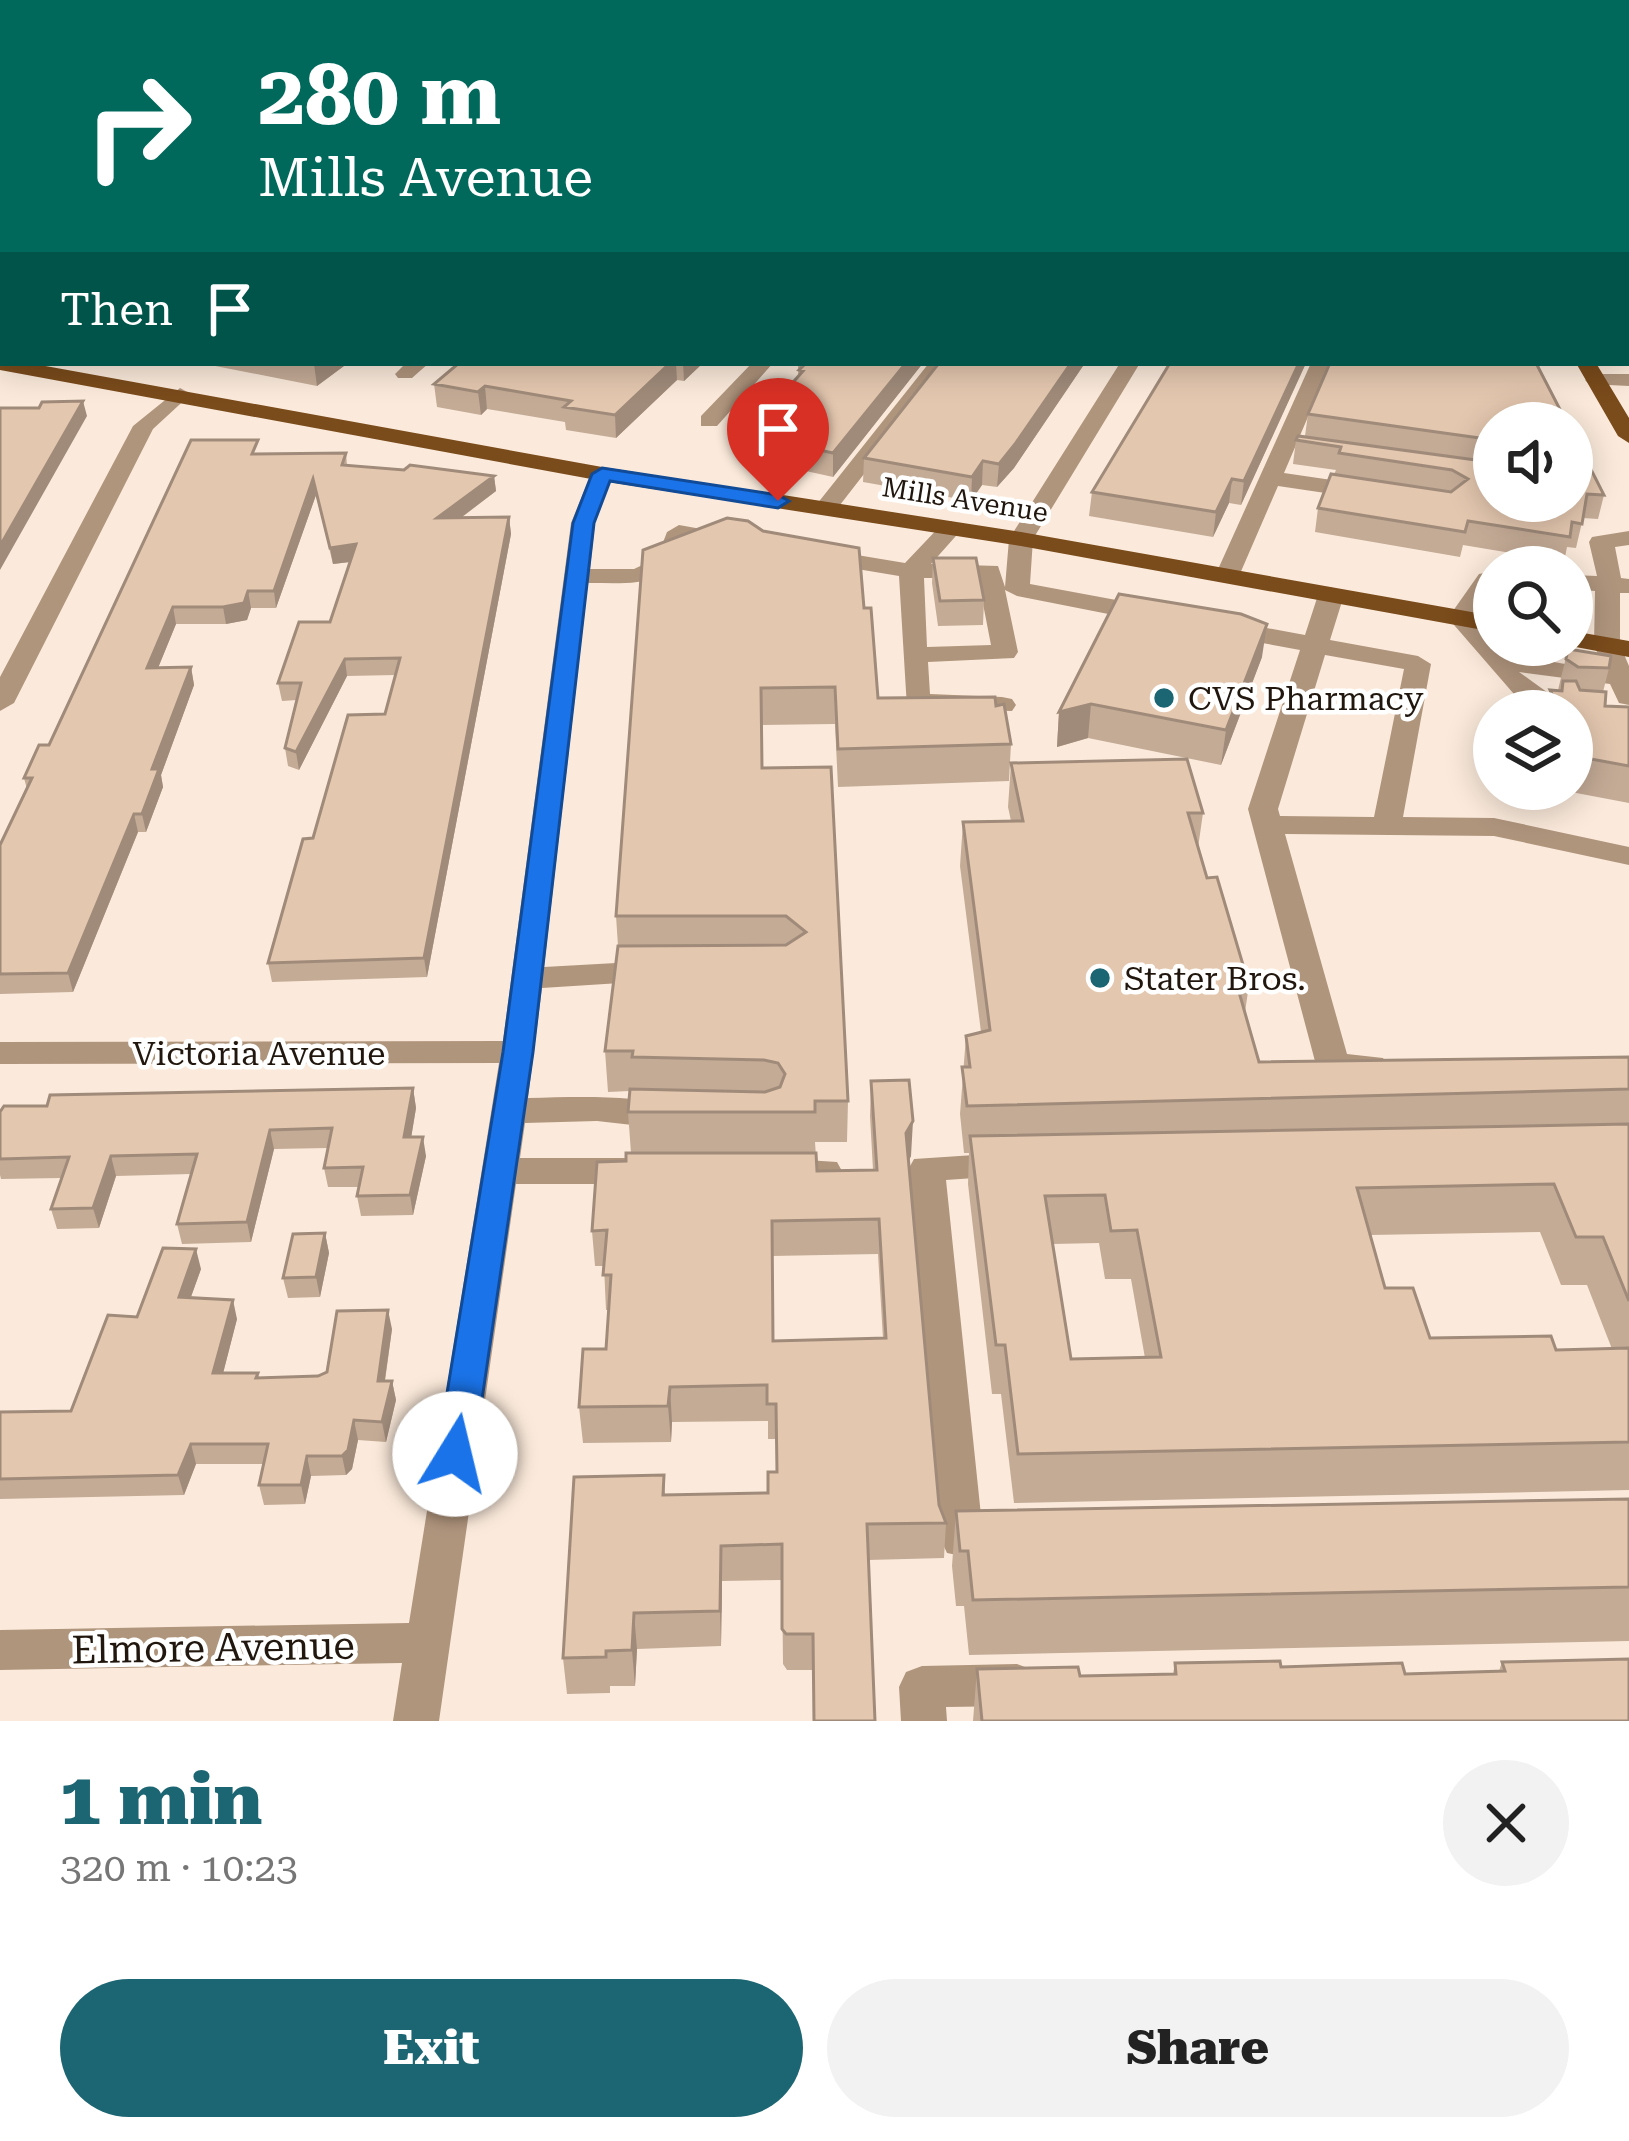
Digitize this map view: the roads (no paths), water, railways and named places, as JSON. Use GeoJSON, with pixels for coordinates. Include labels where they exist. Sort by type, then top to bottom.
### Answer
{"type":"FeatureCollection","features":[{"type":"Feature","properties":{"kind":"main road","name":"Mills Avenue"},"geometry":{"type":"LineString","coordinates":[[57,368],[602,474],[1021,539],[1473,620]]}},
{"type":"Feature","properties":{"kind":"main road"},"geometry":{"type":"LineString","coordinates":[[1591,371],[1628,433]]}},
{"type":"Feature","properties":{"kind":"street"},"geometry":{"type":"LineString","coordinates":[[709,421],[760,366]]}},
{"type":"Feature","properties":{"kind":"street"},"geometry":{"type":"LineString","coordinates":[[825,508],[938,366]]}},
{"type":"Feature","properties":{"kind":"street"},"geometry":{"type":"LineString","coordinates":[[1128,366],[1021,539],[1017,589],[1418,664],[1387,826]]}},
{"type":"Feature","properties":{"kind":"street"},"geometry":{"type":"LineString","coordinates":[[1228,576],[1271,478],[1296,447],[1321,366]]}},
{"type":"Feature","properties":{"kind":"street"},"geometry":{"type":"LineString","coordinates":[[1591,371],[1629,380]]}},
{"type":"Feature","properties":{"kind":"street"},"geometry":{"type":"LineString","coordinates":[[0,703],[144,426],[181,394]]}},
{"type":"Feature","properties":{"kind":"street"},"geometry":{"type":"LineString","coordinates":[[416,1721],[518,1052],[584,523],[602,474]]}},
{"type":"Feature","properties":{"kind":"street"},"geometry":{"type":"LineString","coordinates":[[1271,478],[1381,495]]}},
{"type":"Feature","properties":{"kind":"street"},"geometry":{"type":"LineString","coordinates":[[951,528],[911,571],[917,702],[1002,705]]}},
{"type":"Feature","properties":{"kind":"street"},"geometry":{"type":"LineString","coordinates":[[577,576],[638,576],[667,562],[679,532],[749,544]]}},
{"type":"Feature","properties":{"kind":"street"},"geometry":{"type":"LineString","coordinates":[[1510,666],[1609,706],[1618,647],[1618,585],[1601,542],[1629,538]]}},
{"type":"Feature","properties":{"kind":"street"},"geometry":{"type":"LineString","coordinates":[[795,551],[911,571],[989,571],[1005,652],[916,656]]}},
{"type":"Feature","properties":{"kind":"street"},"geometry":{"type":"LineString","coordinates":[[1331,595],[1263,809],[1334,1065],[1397,1066]]}},
{"type":"Feature","properties":{"kind":"street"},"geometry":{"type":"LineString","coordinates":[[1473,601],[1461,618],[1473,633]]}},
{"type":"Feature","properties":{"kind":"street"},"geometry":{"type":"LineString","coordinates":[[1501,666],[1524,690]]}},
{"type":"Feature","properties":{"kind":"street"},"geometry":{"type":"LineString","coordinates":[[1267,825],[1494,827],[1629,856]]}},
{"type":"Feature","properties":{"kind":"street"},"geometry":{"type":"LineString","coordinates":[[527,978],[569,979],[585,986],[674,978]]}},
{"type":"Feature","properties":{"kind":"street","name":"Victoria Avenue"},"geometry":{"type":"LineString","coordinates":[[0,1053],[518,1052]]}},
{"type":"Feature","properties":{"kind":"street"},"geometry":{"type":"LineString","coordinates":[[506,1112],[597,1109],[697,1118]]}},
{"type":"Feature","properties":{"kind":"street"},"geometry":{"type":"LineString","coordinates":[[1009,1540],[962,1540],[927,1168],[1044,1166]]}},
{"type":"Feature","properties":{"kind":"street"},"geometry":{"type":"LineString","coordinates":[[500,1171],[662,1171]]}},
{"type":"Feature","properties":{"kind":"street"},"geometry":{"type":"LineString","coordinates":[[731,1171],[824,1171]]}},
{"type":"Feature","properties":{"kind":"street","name":"Elmore Avenue"},"geometry":{"type":"LineString","coordinates":[[0,1650],[426,1643]]}},
{"type":"Feature","properties":{"kind":"street"},"geometry":{"type":"LineString","coordinates":[[924,1704],[1064,1684]]}},
{"type":"Feature","properties":{"kind":"place","name":"CVS Pharmacy"},"geometry":{"type":"Point","coordinates":[1164,698]}},
{"type":"Feature","properties":{"kind":"place","name":"Stater Bros."},"geometry":{"type":"Point","coordinates":[1100,978]}}]}
